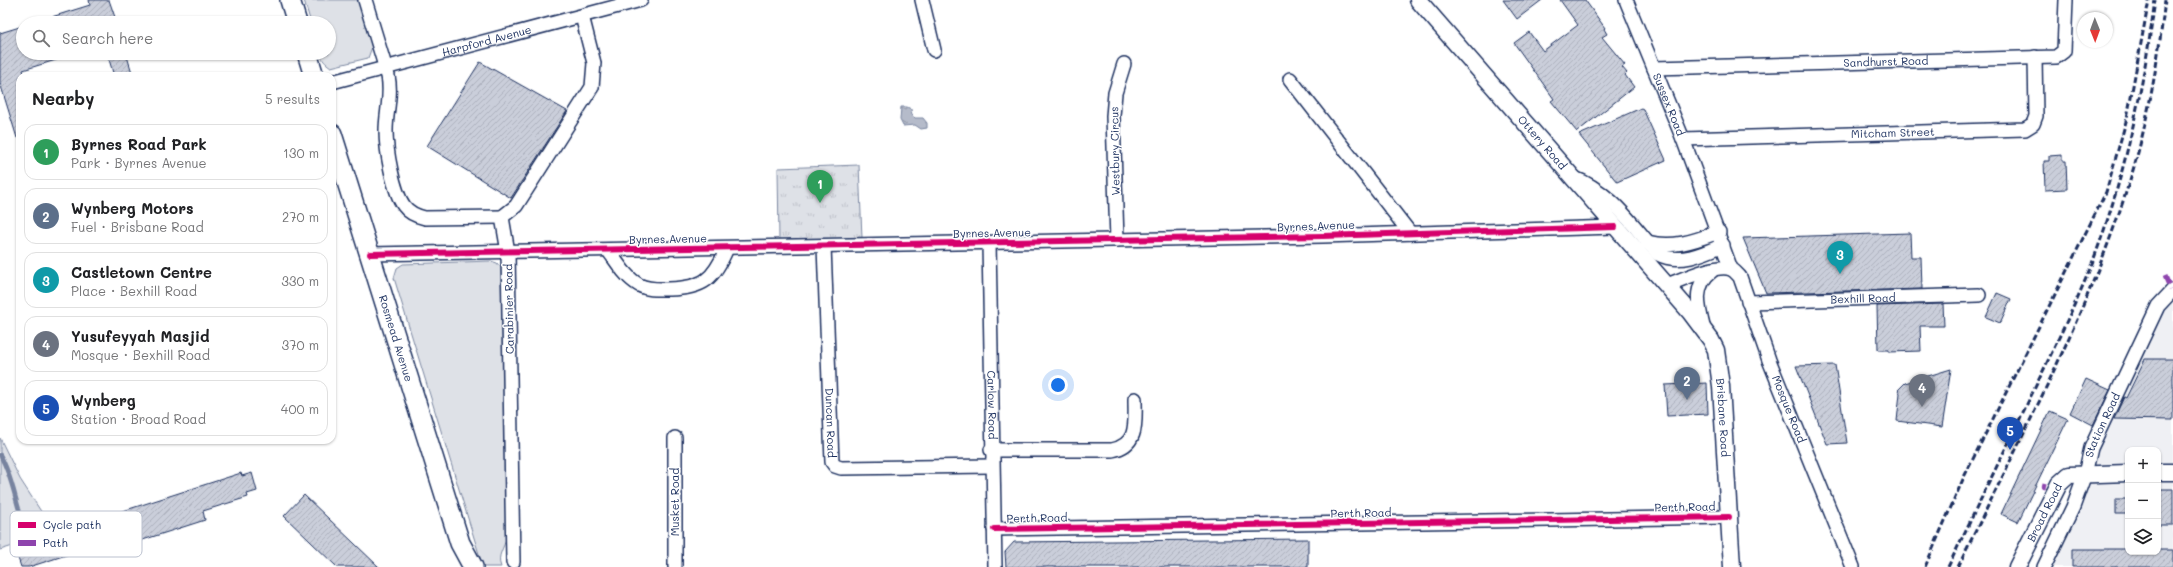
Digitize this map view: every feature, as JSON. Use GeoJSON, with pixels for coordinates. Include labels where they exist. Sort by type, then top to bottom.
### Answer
{"type":"FeatureCollection","features":[{"type":"Feature","properties":{"kind":"main road"},"geometry":{"type":"LineString","coordinates":[[290,0],[296,16]]}},
{"type":"Feature","properties":{"kind":"main road"},"geometry":{"type":"LineString","coordinates":[[309,60],[313,72]]}},
{"type":"Feature","properties":{"kind":"main road","name":"Rosmead Avenue"},"geometry":{"type":"LineString","coordinates":[[336,147],[460,543],[472,567]]}},
{"type":"Feature","properties":{"kind":"main road","name":"Rosmead Avenue"},"geometry":{"type":"LineString","coordinates":[[460,543],[460,567]]}},
{"type":"Feature","properties":{"kind":"street"},"geometry":{"type":"LineString","coordinates":[[365,0],[390,87],[386,129],[387,154],[404,206],[413,214],[425,218],[502,217],[516,206],[592,87],[594,63],[582,16]]}},
{"type":"Feature","properties":{"kind":"street","name":"Harpford Avenue"},"geometry":{"type":"LineString","coordinates":[[336,81],[641,0]]}},
{"type":"Feature","properties":{"kind":"street"},"geometry":{"type":"LineString","coordinates":[[922,0],[934,50]]}},
{"type":"Feature","properties":{"kind":"street","name":"Ottery Road"},"geometry":{"type":"LineString","coordinates":[[1418,0],[1667,285]]}},
{"type":"Feature","properties":{"kind":"street","name":"Sussex Road"},"geometry":{"type":"LineString","coordinates":[[1626,0],[1684,139],[1721,238]]}},
{"type":"Feature","properties":{"kind":"street","name":"Sandhurst Road"},"geometry":{"type":"LineString","coordinates":[[1654,68],[2056,57],[2064,51],[2066,0]]}},
{"type":"Feature","properties":{"kind":"street","name":"Mitcham Street"},"geometry":{"type":"LineString","coordinates":[[1684,139],[2025,129],[2033,124],[2036,116],[2035,57]]}},
{"type":"Feature","properties":{"kind":"street","name":"Westbury Circus"},"geometry":{"type":"LineString","coordinates":[[1117,240],[1112,116],[1115,93],[1124,64]]}},
{"type":"Feature","properties":{"kind":"street"},"geometry":{"type":"LineString","coordinates":[[1290,79],[1410,234]]}},
{"type":"Feature","properties":{"kind":"street"},"geometry":{"type":"LineString","coordinates":[[1572,177],[1597,188],[1614,203],[1658,254],[1670,259],[1693,256],[1721,238]]}},
{"type":"Feature","properties":{"kind":"street","name":"Carabinier Road"},"geometry":{"type":"LineString","coordinates":[[502,217],[508,252],[513,562]]}},
{"type":"Feature","properties":{"kind":"street","name":"Byrnes Avenue"},"geometry":{"type":"LineString","coordinates":[[370,254],[1410,234],[1615,227]]}},
{"type":"Feature","properties":{"kind":"street","name":"Mosque Road"},"geometry":{"type":"LineString","coordinates":[[1721,238],[1731,269],[1740,277],[1769,360],[1853,567]]}},
{"type":"Feature","properties":{"kind":"street","name":"Carlow Road"},"geometry":{"type":"LineString","coordinates":[[989,243],[991,450],[995,567]]}},
{"type":"Feature","properties":{"kind":"street","name":"Duncan Road"},"geometry":{"type":"LineString","coordinates":[[824,246],[832,462],[835,466],[841,468],[992,466]]}},
{"type":"Feature","properties":{"kind":"street"},"geometry":{"type":"LineString","coordinates":[[608,250],[632,280],[639,285],[653,290],[686,289],[699,286],[710,278],[719,266],[727,248]]}},
{"type":"Feature","properties":{"kind":"street"},"geometry":{"type":"LineString","coordinates":[[1667,285],[1724,267],[1731,269]]}},
{"type":"Feature","properties":{"kind":"street"},"geometry":{"type":"LineString","coordinates":[[1705,331],[1700,309],[1699,292],[1704,277],[1713,270]]}},
{"type":"Feature","properties":{"kind":"street","name":"Brisbane Road"},"geometry":{"type":"LineString","coordinates":[[1667,285],[1705,331],[1713,345],[1718,360],[1724,426],[1732,567]]}},
{"type":"Feature","properties":{"kind":"street","name":"Station Road"},"geometry":{"type":"LineString","coordinates":[[2044,567],[2073,506],[2085,474],[2091,448],[2158,306],[2173,290]]}},
{"type":"Feature","properties":{"kind":"street","name":"Bexhill Road"},"geometry":{"type":"LineString","coordinates":[[1748,302],[1979,295]]}},
{"type":"Feature","properties":{"kind":"street"},"geometry":{"type":"LineString","coordinates":[[991,450],[1112,450],[1122,448],[1128,444],[1132,435],[1135,400]]}},
{"type":"Feature","properties":{"kind":"street","name":"Musket Road"},"geometry":{"type":"LineString","coordinates":[[675,438],[675,567]]}},
{"type":"Feature","properties":{"kind":"street"},"geometry":{"type":"LineString","coordinates":[[2161,472],[2173,472]]}},
{"type":"Feature","properties":{"kind":"street","name":"Broad Road"},"geometry":{"type":"LineString","coordinates":[[2017,567],[2059,484],[2069,475],[2125,473]]}},
{"type":"Feature","properties":{"kind":"street","name":"Perth Road"},"geometry":{"type":"LineString","coordinates":[[994,529],[1729,517]]}},
{"type":"Feature","properties":{"kind":"shaded area"},"geometry":{"type":"Polygon","coordinates":[[[2173,290],[2173,567],[2044,567],[2088,458],[2173,290]]]}},
{"type":"Feature","properties":{"kind":"green space"},"geometry":{"type":"Polygon","coordinates":[[[304,0],[358,0],[372,47],[368,58],[331,67],[325,63],[323,60],[336,60],[336,16],[309,16],[304,0]]]}},
{"type":"Feature","properties":{"kind":"green space"},"geometry":{"type":"Polygon","coordinates":[[[859,165],[862,238],[779,241],[778,168],[859,165]]]}},
{"type":"Feature","properties":{"kind":"green space"},"geometry":{"type":"Polygon","coordinates":[[[491,261],[497,263],[501,268],[506,537],[500,555],[501,567],[483,567],[394,278],[397,268],[403,264],[491,261]]]}},
{"type":"Feature","properties":{"kind":"green space"},"geometry":{"type":"Polygon","coordinates":[[[0,438],[20,479],[41,511],[10,511],[10,547],[0,550],[0,438]]]}},
{"type":"Feature","properties":{"kind":"water"},"geometry":{"type":"Polygon","coordinates":[[[901,107],[911,109],[912,115],[915,118],[923,118],[927,123],[927,128],[921,129],[915,125],[903,126],[900,120],[901,107]]]}},
{"type":"Feature","properties":{"kind":"building"},"geometry":{"type":"Polygon","coordinates":[[[89,0],[109,0],[115,16],[55,16],[90,5],[89,0]]]}},
{"type":"Feature","properties":{"kind":"building"},"geometry":{"type":"Polygon","coordinates":[[[1503,0],[1542,0],[1517,19],[1503,0]]]}},
{"type":"Feature","properties":{"kind":"building"},"geometry":{"type":"Polygon","coordinates":[[[1560,0],[1585,0],[1605,28],[1604,29],[1607,34],[1602,37],[1625,65],[1622,67],[1627,73],[1625,75],[1634,87],[1577,132],[1551,101],[1554,99],[1514,43],[1529,32],[1543,51],[1578,25],[1560,0]]]}},
{"type":"Feature","properties":{"kind":"building"},"geometry":{"type":"Polygon","coordinates":[[[16,28],[16,60],[56,60],[23,70],[24,72],[16,72],[16,135],[0,83],[0,33],[16,28]]]}},
{"type":"Feature","properties":{"kind":"building"},"geometry":{"type":"Polygon","coordinates":[[[109,60],[128,60],[132,72],[113,72],[109,60]]]}},
{"type":"Feature","properties":{"kind":"building"},"geometry":{"type":"Polygon","coordinates":[[[480,62],[567,111],[511,198],[427,146],[480,62]]]}},
{"type":"Feature","properties":{"kind":"building"},"geometry":{"type":"Polygon","coordinates":[[[1641,108],[1643,109],[1666,160],[1617,182],[1579,135],[1641,108]]]}},
{"type":"Feature","properties":{"kind":"building"},"geometry":{"type":"Polygon","coordinates":[[[2062,155],[2062,161],[2066,161],[2067,189],[2045,190],[2044,161],[2049,161],[2049,156],[2062,155]]]}},
{"type":"Feature","properties":{"kind":"building"},"geometry":{"type":"Polygon","coordinates":[[[1910,233],[1911,257],[1921,257],[1922,289],[1766,293],[1743,238],[1910,233]]]}},
{"type":"Feature","properties":{"kind":"building"},"geometry":{"type":"Polygon","coordinates":[[[1997,293],[2011,299],[2000,323],[1986,317],[1997,293]]]}},
{"type":"Feature","properties":{"kind":"building"},"geometry":{"type":"Polygon","coordinates":[[[1943,304],[1944,326],[1920,326],[1921,351],[1889,352],[1889,350],[1878,350],[1877,306],[1943,304]]]}},
{"type":"Feature","properties":{"kind":"building"},"geometry":{"type":"Polygon","coordinates":[[[2145,359],[2173,359],[2173,420],[2114,419],[2124,397],[2126,398],[2145,359]]]}},
{"type":"Feature","properties":{"kind":"building"},"geometry":{"type":"Polygon","coordinates":[[[1835,365],[1847,443],[1827,444],[1796,366],[1835,365]]]}},
{"type":"Feature","properties":{"kind":"building"},"geometry":{"type":"Polygon","coordinates":[[[1951,369],[1942,427],[1897,421],[1900,393],[1898,390],[1905,383],[1951,369]]]}},
{"type":"Feature","properties":{"kind":"building"},"geometry":{"type":"Polygon","coordinates":[[[2086,379],[2110,390],[2093,425],[2070,413],[2086,379]]]}},
{"type":"Feature","properties":{"kind":"building"},"geometry":{"type":"Polygon","coordinates":[[[1707,383],[1708,414],[1667,416],[1665,385],[1707,383]]]}},
{"type":"Feature","properties":{"kind":"building"},"geometry":{"type":"Polygon","coordinates":[[[2050,411],[2068,419],[2018,522],[2001,514],[2050,411]]]}},
{"type":"Feature","properties":{"kind":"building"},"geometry":{"type":"Polygon","coordinates":[[[241,473],[242,476],[252,473],[257,491],[247,494],[248,497],[203,511],[205,520],[142,540],[142,511],[123,511],[241,473]]]}},
{"type":"Feature","properties":{"kind":"building"},"geometry":{"type":"Polygon","coordinates":[[[2161,489],[2173,489],[2173,525],[2161,525],[2161,489]]]}},
{"type":"Feature","properties":{"kind":"building"},"geometry":{"type":"Polygon","coordinates":[[[304,495],[379,567],[337,567],[284,516],[304,495]]]}},
{"type":"Feature","properties":{"kind":"building"},"geometry":{"type":"Polygon","coordinates":[[[2116,499],[2125,499],[2125,514],[2116,514],[2116,499]]]}},
{"type":"Feature","properties":{"kind":"building"},"geometry":{"type":"Polygon","coordinates":[[[1308,539],[1308,567],[1006,567],[1005,552],[1014,542],[1308,539]]]}},
{"type":"Feature","properties":{"kind":"building"},"geometry":{"type":"Polygon","coordinates":[[[2072,549],[2125,549],[2125,555],[2161,555],[2161,550],[2173,550],[2173,567],[2072,567],[2072,549]]]}},
{"type":"Feature","properties":{"kind":"building"},"geometry":{"type":"Polygon","coordinates":[[[18,557],[60,557],[29,567],[21,567],[18,557]]]}},
{"type":"Feature","properties":{"kind":"waterway"},"geometry":{"type":"LineString","coordinates":[[0,455],[8,472],[20,511]]}},
{"type":"Feature","properties":{"kind":"railway"},"geometry":{"type":"LineString","coordinates":[[1925,567],[1964,477],[2106,192],[2127,118],[2149,0]]}},
{"type":"Feature","properties":{"kind":"railway"},"geometry":{"type":"LineString","coordinates":[[1948,567],[2068,318],[2091,266],[2103,234],[2123,168],[2131,135],[2145,68],[2155,0]]}},
{"type":"Feature","properties":{"kind":"railway"},"geometry":{"type":"LineString","coordinates":[[1958,567],[2051,378],[2073,330],[2112,233],[2136,161],[2142,138],[2156,69],[2165,0]]}},
{"type":"Feature","properties":{"kind":"marked path"},"geometry":{"type":"LineString","coordinates":[[2165,276],[2171,290]]}},
{"type":"Feature","properties":{"kind":"marked path"},"geometry":{"type":"LineString","coordinates":[[2042,485],[2046,486]]}},
{"type":"Feature","properties":{"kind":"cycle path"},"geometry":{"type":"LineString","coordinates":[[370,254],[1323,236],[1615,227]]}},
{"type":"Feature","properties":{"kind":"cycle path"},"geometry":{"type":"LineString","coordinates":[[994,529],[1729,517]]}},
{"type":"Feature","properties":{"kind":"place","name":"Byrnes Road Park"},"geometry":{"type":"Point","coordinates":[820,203]}},
{"type":"Feature","properties":{"kind":"place","name":"Castletown Centre"},"geometry":{"type":"Point","coordinates":[1840,274]}},
{"type":"Feature","properties":{"kind":"place","name":"Wynberg Motors"},"geometry":{"type":"Point","coordinates":[1687,400]}},
{"type":"Feature","properties":{"kind":"place","name":"Yusufeyyah Masjid"},"geometry":{"type":"Point","coordinates":[1922,407]}},
{"type":"Feature","properties":{"kind":"place","name":"Wynberg"},"geometry":{"type":"Point","coordinates":[2010,450]}}]}
